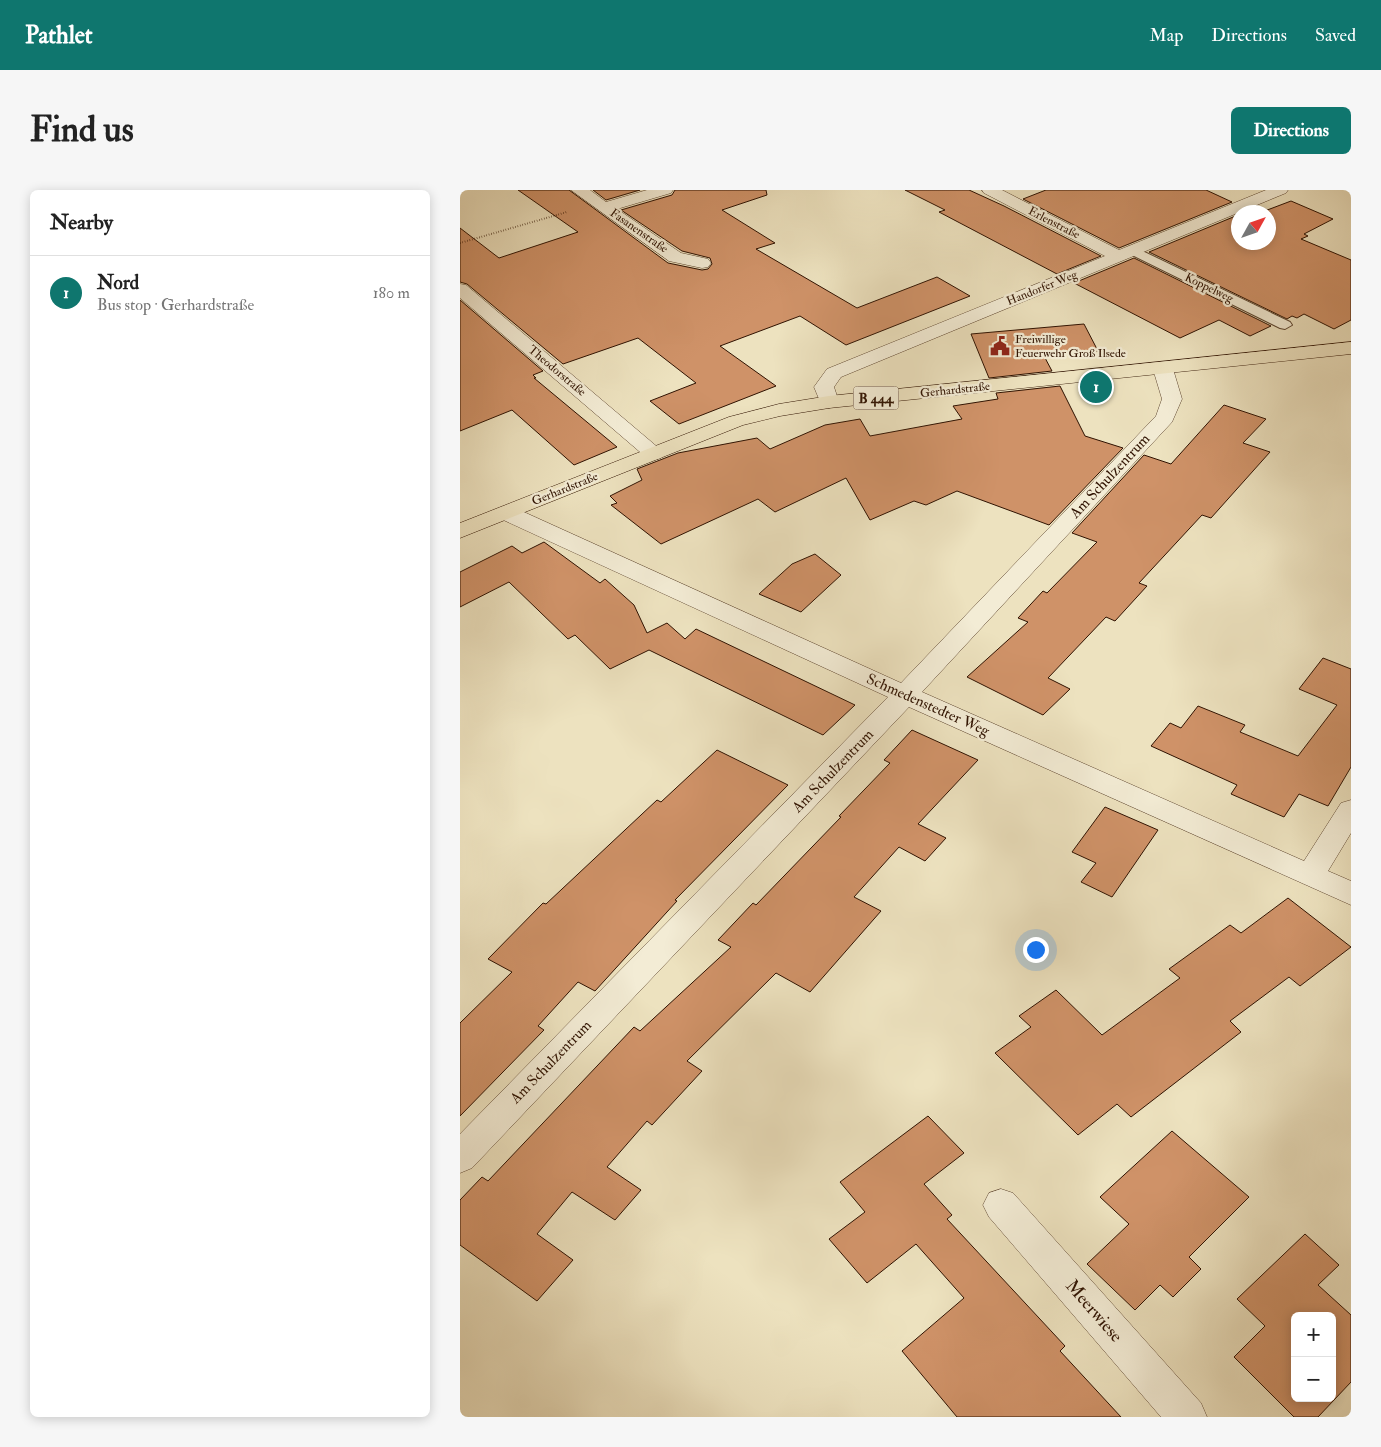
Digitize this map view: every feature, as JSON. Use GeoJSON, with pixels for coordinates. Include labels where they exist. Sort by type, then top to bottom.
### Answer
{"type":"FeatureCollection","features":[{"type":"Feature","properties":{"kind":"main road","name":"Gerhardstraße"},"geometry":{"type":"LineString","coordinates":[[460,532],[736,421],[779,410],[830,402],[1351,348]]}},
{"type":"Feature","properties":{"kind":"street","name":"Fasanenstraße"},"geometry":{"type":"LineString","coordinates":[[579,190],[675,257],[702,264]]}},
{"type":"Feature","properties":{"kind":"street","name":"Fasanenstraße"},"geometry":{"type":"LineString","coordinates":[[601,205],[665,190]]}},
{"type":"Feature","properties":{"kind":"street","name":"Erlenstraße"},"geometry":{"type":"LineString","coordinates":[[990,190],[1125,253]]}},
{"type":"Feature","properties":{"kind":"street"},"geometry":{"type":"LineString","coordinates":[[1237,190],[1258,199]]}},
{"type":"Feature","properties":{"kind":"street","name":"Handorfer Weg"},"geometry":{"type":"LineString","coordinates":[[830,402],[824,387],[834,373],[1280,190]]}},
{"type":"Feature","properties":{"kind":"street","name":"Theodorstraße"},"geometry":{"type":"LineString","coordinates":[[460,289],[654,454]]}},
{"type":"Feature","properties":{"kind":"street","name":"Am Schulzentrum"},"geometry":{"type":"LineString","coordinates":[[460,1157],[905,696],[1165,418],[1172,399],[1163,368]]}},
{"type":"Feature","properties":{"kind":"street","name":"Schmedenstedter Weg"},"geometry":{"type":"LineString","coordinates":[[506,513],[905,696],[1351,894]]}},
{"type":"Feature","properties":{"kind":"street"},"geometry":{"type":"LineString","coordinates":[[1310,876],[1351,810]]}},
{"type":"Feature","properties":{"kind":"street","name":"Meerwiese"},"geometry":{"type":"LineString","coordinates":[[1001,1205],[1187,1417]]}},
{"type":"Feature","properties":{"kind":"lane","name":"Koppelweg"},"geometry":{"type":"LineString","coordinates":[[1125,253],[1286,325]]}},
{"type":"Feature","properties":{"kind":"path"},"geometry":{"type":"LineString","coordinates":[[460,243],[601,205]]}},
{"type":"Feature","properties":{"kind":"building"},"geometry":{"type":"Polygon","coordinates":[[[518,190],[569,190],[668,263],[702,270],[708,269],[712,264],[710,258],[682,251],[621,210],[672,195],[675,190],[766,190],[767,195],[722,210],[775,243],[756,249],[857,308],[937,277],[970,296],[846,345],[800,316],[720,346],[776,386],[679,424],[650,401],[696,383],[638,338],[563,364],[467,284],[460,282],[460,228],[499,258],[578,232],[518,190]]]}},
{"type":"Feature","properties":{"kind":"building"},"geometry":{"type":"Polygon","coordinates":[[[593,190],[640,190],[606,200],[593,190]]]}},
{"type":"Feature","properties":{"kind":"building"},"geometry":{"type":"Polygon","coordinates":[[[905,190],[969,190],[1101,256],[1057,274],[939,212],[945,210],[905,190]]]}},
{"type":"Feature","properties":{"kind":"building"},"geometry":{"type":"Polygon","coordinates":[[[1046,190],[1206,190],[1232,202],[1119,248],[1023,199],[1046,190]]]}},
{"type":"Feature","properties":{"kind":"building"},"geometry":{"type":"Polygon","coordinates":[[[1291,201],[1333,219],[1304,234],[1308,236],[1301,239],[1351,260],[1351,320],[1334,329],[1304,314],[1297,318],[1292,316],[1287,319],[1149,252],[1231,218],[1231,250],[1276,250],[1276,207],[1291,201]]]}},
{"type":"Feature","properties":{"kind":"building"},"geometry":{"type":"Polygon","coordinates":[[[1134,258],[1271,326],[1250,336],[1219,320],[1180,338],[1074,283],[1134,258]]]}},
{"type":"Feature","properties":{"kind":"building"},"geometry":{"type":"Polygon","coordinates":[[[460,300],[543,371],[533,375],[536,378],[534,378],[617,447],[574,465],[512,410],[460,431],[460,300]]]}},
{"type":"Feature","properties":{"kind":"building"},"geometry":{"type":"Polygon","coordinates":[[[1084,324],[1098,351],[1044,356],[1052,371],[989,378],[971,334],[1084,324]]]}},
{"type":"Feature","properties":{"kind":"building"},"geometry":{"type":"Polygon","coordinates":[[[1060,386],[1085,436],[1123,448],[1049,525],[957,491],[926,505],[914,501],[870,520],[846,478],[775,512],[758,499],[661,544],[611,505],[617,503],[610,496],[642,480],[637,469],[678,453],[757,438],[770,449],[825,425],[860,419],[870,436],[962,419],[953,406],[998,399],[996,393],[1060,386]]]}},
{"type":"Feature","properties":{"kind":"building"},"geometry":{"type":"Polygon","coordinates":[[[1224,405],[1266,419],[1243,443],[1270,452],[1211,518],[1202,515],[1139,583],[1147,586],[1115,621],[1106,617],[1048,678],[1070,689],[1043,715],[967,677],[1028,622],[1018,618],[1043,591],[1047,593],[1097,542],[1072,533],[1144,455],[1171,464],[1224,405]]]}},
{"type":"Feature","properties":{"kind":"building"},"geometry":{"type":"Polygon","coordinates":[[[544,542],[600,583],[605,579],[634,605],[647,633],[667,623],[685,639],[696,629],[855,705],[823,735],[649,650],[610,669],[575,635],[568,639],[509,582],[460,607],[460,572],[512,546],[522,553],[544,542]]]}},
{"type":"Feature","properties":{"kind":"building"},"geometry":{"type":"Polygon","coordinates":[[[815,554],[841,575],[801,612],[759,594],[792,564],[815,554]]]}},
{"type":"Feature","properties":{"kind":"building"},"geometry":{"type":"Polygon","coordinates":[[[1323,658],[1351,669],[1351,767],[1328,806],[1299,794],[1284,817],[1231,794],[1237,785],[1151,746],[1170,723],[1181,728],[1198,706],[1245,725],[1240,732],[1298,756],[1337,705],[1299,689],[1323,658]]]}},
{"type":"Feature","properties":{"kind":"building"},"geometry":{"type":"Polygon","coordinates":[[[912,730],[978,760],[918,824],[946,838],[925,861],[899,847],[854,897],[881,911],[810,992],[776,973],[687,1061],[702,1071],[652,1125],[647,1121],[607,1167],[641,1190],[615,1220],[572,1192],[537,1234],[573,1260],[537,1301],[460,1245],[460,1200],[482,1177],[488,1181],[634,1027],[640,1031],[731,947],[718,940],[753,903],[756,905],[841,817],[839,816],[890,763],[884,760],[912,730]]]}},
{"type":"Feature","properties":{"kind":"building"},"geometry":{"type":"Polygon","coordinates":[[[717,750],[788,785],[675,900],[677,901],[595,991],[578,982],[538,1026],[544,1030],[460,1116],[460,1023],[512,972],[488,959],[543,903],[546,904],[657,800],[661,802],[717,750]]]}},
{"type":"Feature","properties":{"kind":"building"},"geometry":{"type":"Polygon","coordinates":[[[1105,807],[1158,830],[1112,897],[1081,882],[1096,863],[1072,852],[1105,807]]]}},
{"type":"Feature","properties":{"kind":"building"},"geometry":{"type":"Polygon","coordinates":[[[1288,898],[1351,947],[1300,986],[1289,977],[1230,1021],[1241,1032],[1131,1117],[1117,1104],[1078,1135],[995,1053],[1031,1027],[1019,1016],[1056,990],[1102,1035],[1180,978],[1169,969],[1230,925],[1241,933],[1288,898]]]}},
{"type":"Feature","properties":{"kind":"building"},"geometry":{"type":"Polygon","coordinates":[[[928,1116],[964,1153],[924,1184],[952,1215],[947,1219],[1065,1346],[1060,1351],[1121,1417],[957,1417],[902,1351],[964,1298],[916,1244],[867,1283],[829,1239],[865,1212],[840,1182],[928,1116]]]}},
{"type":"Feature","properties":{"kind":"building"},"geometry":{"type":"Polygon","coordinates":[[[1172,1131],[1249,1197],[1189,1257],[1201,1269],[1173,1297],[1160,1285],[1135,1310],[1087,1264],[1129,1224],[1100,1197],[1172,1131]]]}},
{"type":"Feature","properties":{"kind":"building"},"geometry":{"type":"Polygon","coordinates":[[[1305,1234],[1339,1265],[1318,1285],[1351,1315],[1351,1382],[1336,1398],[1336,1312],[1291,1312],[1291,1402],[1332,1402],[1318,1417],[1294,1417],[1234,1357],[1265,1326],[1237,1299],[1305,1234]]]}},
{"type":"Feature","properties":{"kind":"place","name":"Freiwillige Feuerwehr Groß Ilsede"},"geometry":{"type":"Point","coordinates":[1000,346]}},
{"type":"Feature","properties":{"kind":"place","name":"Nord"},"geometry":{"type":"Point","coordinates":[1096,387]}}]}
